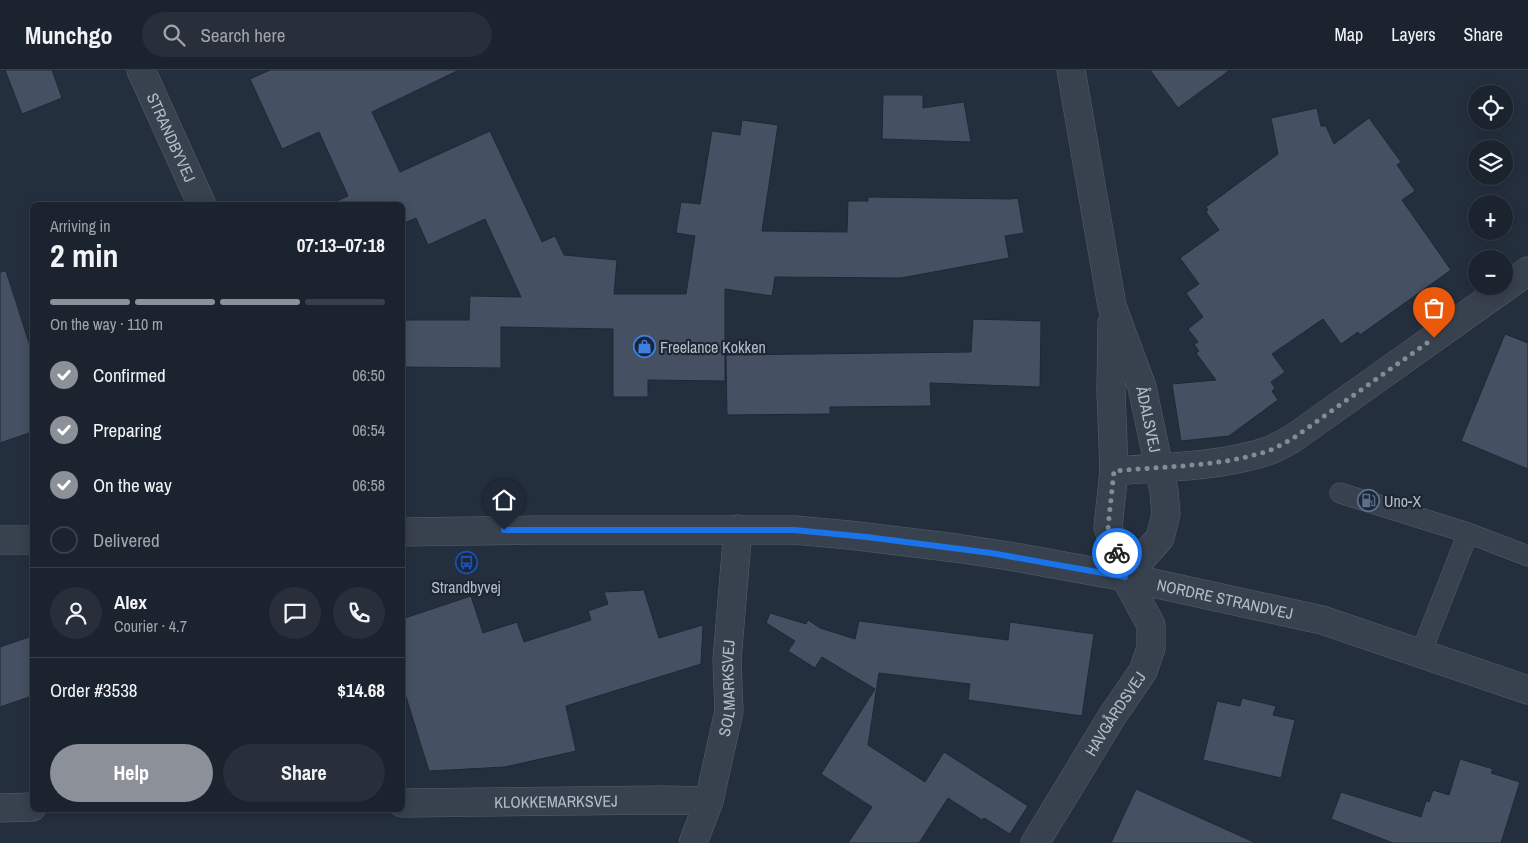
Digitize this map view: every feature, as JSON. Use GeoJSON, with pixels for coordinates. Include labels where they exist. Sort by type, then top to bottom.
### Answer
{"type":"FeatureCollection","features":[{"type":"Feature","properties":{"kind":"street","name":"STRANDBYVEJ"},"geometry":{"type":"LineString","coordinates":[[141,70],[201,202]]}},
{"type":"Feature","properties":{"kind":"street","name":"ÅDALSVEJ"},"geometry":{"type":"LineString","coordinates":[[1071,70],[1112,306],[1142,387],[1164,491],[1166,514],[1160,538],[1125,577],[1108,527],[1114,471],[1111,391],[1112,306]]}},
{"type":"Feature","properties":{"kind":"street"},"geometry":{"type":"LineString","coordinates":[[1114,471],[1186,466],[1242,458],[1270,450],[1292,439],[1528,271]]}},
{"type":"Feature","properties":{"kind":"street","name":"SOLMARKSVEJ"},"geometry":{"type":"LineString","coordinates":[[693,843],[709,801],[729,711],[727,660],[738,529]]}},
{"type":"Feature","properties":{"kind":"street","name":"NORDRE STRANDVEJ"},"geometry":{"type":"LineString","coordinates":[[405,532],[794,530],[904,541],[1009,556],[1125,577],[1322,620],[1528,690]]}},
{"type":"Feature","properties":{"kind":"street"},"geometry":{"type":"LineString","coordinates":[[0,540],[30,540]]}},
{"type":"Feature","properties":{"kind":"street","name":"HAVGÅRDSVEJ"},"geometry":{"type":"LineString","coordinates":[[1035,843],[1111,718],[1143,671],[1151,648],[1151,625],[1125,577]]}},
{"type":"Feature","properties":{"kind":"street","name":"KLOKKEMARKSVEJ"},"geometry":{"type":"LineString","coordinates":[[405,803],[709,801]]}},
{"type":"Feature","properties":{"kind":"street"},"geometry":{"type":"LineString","coordinates":[[0,808],[30,807]]}},
{"type":"Feature","properties":{"kind":"lane"},"geometry":{"type":"LineString","coordinates":[[1340,493],[1468,533],[1528,556]]}},
{"type":"Feature","properties":{"kind":"lane"},"geometry":{"type":"LineString","coordinates":[[1421,653],[1468,533]]}},
{"type":"Feature","properties":{"kind":"building"},"geometry":{"type":"Polygon","coordinates":[[[5,70],[52,70],[62,98],[22,114],[5,70]]]}},
{"type":"Feature","properties":{"kind":"building"},"geometry":{"type":"Polygon","coordinates":[[[270,70],[459,70],[372,112],[400,172],[490,131],[542,242],[555,236],[564,255],[617,260],[614,294],[686,294],[695,236],[676,233],[681,202],[700,204],[712,131],[740,135],[742,120],[778,125],[762,231],[847,232],[848,201],[868,201],[868,197],[1018,198],[1024,233],[1005,236],[1009,258],[901,278],[775,277],[772,296],[725,289],[725,381],[648,380],[648,397],[613,397],[613,329],[501,327],[501,368],[405,367],[405,320],[469,320],[470,296],[521,297],[485,219],[428,245],[416,218],[405,223],[405,202],[335,202],[348,196],[319,132],[282,149],[250,79],[270,70]]]}},
{"type":"Feature","properties":{"kind":"building"},"geometry":{"type":"Polygon","coordinates":[[[1150,70],[1230,70],[1178,108],[1150,70]]]}},
{"type":"Feature","properties":{"kind":"building"},"geometry":{"type":"Polygon","coordinates":[[[883,95],[923,95],[923,108],[964,102],[971,142],[882,139],[883,95]]]}},
{"type":"Feature","properties":{"kind":"building"},"geometry":{"type":"Polygon","coordinates":[[[1317,108],[1321,126],[1326,126],[1334,144],[1369,118],[1401,162],[1397,165],[1415,191],[1402,200],[1451,270],[1360,335],[1358,332],[1341,344],[1323,319],[1272,354],[1285,372],[1271,382],[1275,388],[1272,391],[1278,400],[1229,436],[1181,441],[1172,384],[1216,380],[1196,353],[1199,351],[1194,344],[1198,342],[1188,329],[1203,317],[1186,293],[1199,284],[1180,258],[1219,230],[1206,212],[1208,210],[1206,207],[1278,154],[1271,118],[1317,108]]]}},
{"type":"Feature","properties":{"kind":"building"},"geometry":{"type":"Polygon","coordinates":[[[6,271],[30,346],[30,433],[0,443],[0,272],[6,271]]]}},
{"type":"Feature","properties":{"kind":"building"},"geometry":{"type":"Polygon","coordinates":[[[973,319],[1041,321],[1040,387],[930,383],[931,406],[830,407],[830,414],[727,415],[726,355],[971,352],[973,319]]]}},
{"type":"Feature","properties":{"kind":"building"},"geometry":{"type":"Polygon","coordinates":[[[1505,334],[1528,343],[1528,469],[1461,441],[1505,334]]]}},
{"type":"Feature","properties":{"kind":"building"},"geometry":{"type":"Polygon","coordinates":[[[644,590],[659,638],[703,625],[701,664],[566,706],[576,751],[505,767],[429,771],[405,694],[405,618],[471,596],[483,633],[517,622],[524,642],[591,620],[588,611],[608,604],[604,592],[644,590]]]}},
{"type":"Feature","properties":{"kind":"building"},"geometry":{"type":"Polygon","coordinates":[[[770,613],[806,624],[808,620],[820,628],[855,639],[859,621],[1008,640],[1010,622],[1094,634],[1082,716],[968,700],[970,684],[879,673],[868,745],[925,782],[944,752],[1028,806],[1010,834],[984,818],[982,820],[948,798],[919,843],[848,843],[872,807],[821,774],[875,689],[822,657],[815,668],[788,651],[795,641],[766,623],[770,613]]]}},
{"type":"Feature","properties":{"kind":"building"},"geometry":{"type":"Polygon","coordinates":[[[30,637],[30,697],[0,707],[0,647],[30,637]]]}},
{"type":"Feature","properties":{"kind":"building"},"geometry":{"type":"Polygon","coordinates":[[[1242,698],[1276,706],[1273,715],[1295,720],[1281,778],[1203,760],[1217,701],[1240,706],[1242,698]]]}},
{"type":"Feature","properties":{"kind":"building"},"geometry":{"type":"Polygon","coordinates":[[[1460,759],[1493,769],[1491,773],[1520,782],[1501,843],[1393,843],[1331,819],[1341,792],[1421,817],[1426,801],[1429,802],[1433,790],[1449,795],[1460,759]]]}},
{"type":"Feature","properties":{"kind":"building"},"geometry":{"type":"Polygon","coordinates":[[[1136,789],[1256,843],[1111,843],[1136,789]]]}},
{"type":"Feature","properties":{"kind":"way so far"},"geometry":{"type":"LineString","coordinates":[[1117,553],[1108,527],[1114,471],[1186,466],[1242,458],[1270,450],[1292,439],[1434,338]]}},
{"type":"Feature","properties":{"kind":"place","name":"Freelance Kokken"},"geometry":{"type":"Point","coordinates":[644,347]}},
{"type":"Feature","properties":{"kind":"place","name":"Uno-X"},"geometry":{"type":"Point","coordinates":[1368,501]}},
{"type":"Feature","properties":{"kind":"place","name":"Strandbyvej"},"geometry":{"type":"Point","coordinates":[466,563]}},
{"type":"Feature","properties":{"kind":"route"},"geometry":{"type":"LineString","coordinates":[[504,530],[794,530],[956,548],[1125,577],[1117,553]]}}]}
